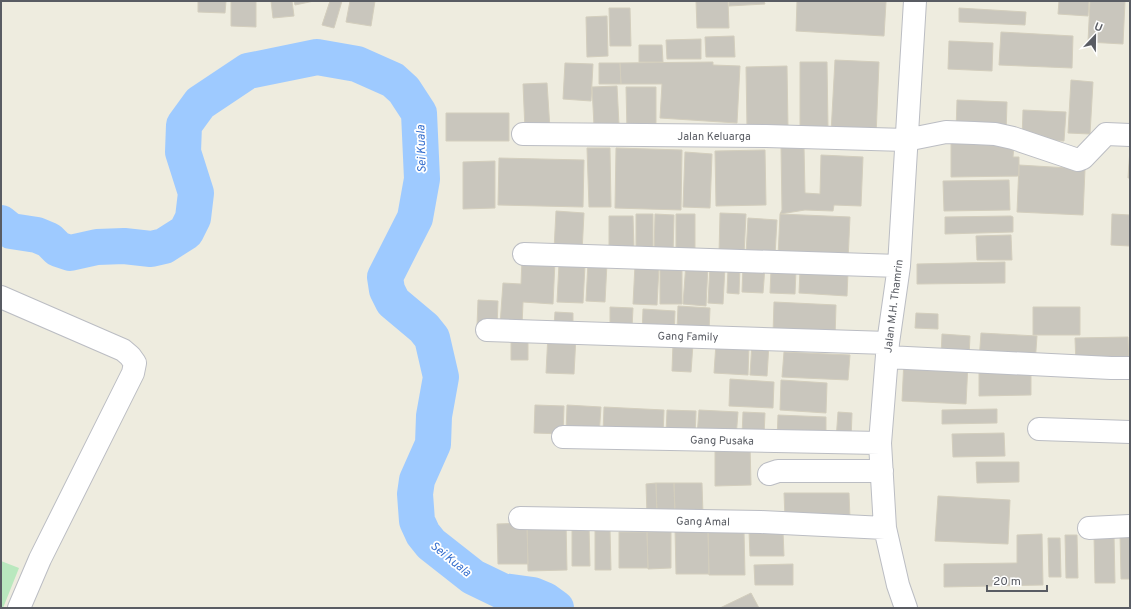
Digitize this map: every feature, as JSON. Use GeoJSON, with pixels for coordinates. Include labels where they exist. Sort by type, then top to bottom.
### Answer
{"type":"FeatureCollection","features":[{"type":"Feature","properties":{"kind":"street","name":"Jalan M.H. Thamrin"},"geometry":{"type":"LineString","coordinates":[[906,608],[898,585],[885,528],[880,442],[888,350],[898,266],[915,1]]}},
{"type":"Feature","properties":{"kind":"street","name":"Jalan Keluarga"},"geometry":{"type":"LineString","coordinates":[[523,134],[766,136],[906,140],[946,132],[995,134],[1013,138],[1078,160],[1084,158],[1106,134],[1130,135]]}},
{"type":"Feature","properties":{"kind":"street"},"geometry":{"type":"LineString","coordinates":[[524,254],[898,266]]}},
{"type":"Feature","properties":{"kind":"street"},"geometry":{"type":"LineString","coordinates":[[1,298],[123,350],[135,363],[133,373],[40,559],[19,608]]}},
{"type":"Feature","properties":{"kind":"street","name":"Gang Family"},"geometry":{"type":"LineString","coordinates":[[487,330],[888,350],[1111,368],[1130,368]]}},
{"type":"Feature","properties":{"kind":"street"},"geometry":{"type":"LineString","coordinates":[[1039,429],[1130,432]]}},
{"type":"Feature","properties":{"kind":"street","name":"Gang Pusaka"},"geometry":{"type":"LineString","coordinates":[[563,437],[880,442]]}},
{"type":"Feature","properties":{"kind":"street"},"geometry":{"type":"LineString","coordinates":[[769,474],[778,471],[882,471]]}},
{"type":"Feature","properties":{"kind":"street","name":"Gang Amal"},"geometry":{"type":"LineString","coordinates":[[520,518],[761,522],[885,528]]}},
{"type":"Feature","properties":{"kind":"street"},"geometry":{"type":"LineString","coordinates":[[1090,528],[1130,526]]}},
{"type":"Feature","properties":{"kind":"green space"},"geometry":{"type":"Polygon","coordinates":[[[1,561],[19,568],[3,608],[1,608],[1,561]]]}},
{"type":"Feature","properties":{"kind":"building"},"geometry":{"type":"Polygon","coordinates":[[[198,1],[226,1],[225,13],[198,12],[198,1]]]}},
{"type":"Feature","properties":{"kind":"building"},"geometry":{"type":"Polygon","coordinates":[[[231,1],[256,1],[256,27],[231,26],[231,1]]]}},
{"type":"Feature","properties":{"kind":"building"},"geometry":{"type":"Polygon","coordinates":[[[271,1],[292,1],[294,16],[273,18],[271,1]]]}},
{"type":"Feature","properties":{"kind":"building"},"geometry":{"type":"Polygon","coordinates":[[[294,1],[314,1],[295,5],[294,1]]]}},
{"type":"Feature","properties":{"kind":"building"},"geometry":{"type":"Polygon","coordinates":[[[330,1],[342,1],[334,28],[322,25],[330,1]]]}},
{"type":"Feature","properties":{"kind":"building"},"geometry":{"type":"Polygon","coordinates":[[[350,1],[375,1],[371,26],[346,22],[350,1]]]}},
{"type":"Feature","properties":{"kind":"building"},"geometry":{"type":"Polygon","coordinates":[[[696,1],[728,1],[729,28],[697,28],[696,1]]]}},
{"type":"Feature","properties":{"kind":"building"},"geometry":{"type":"Polygon","coordinates":[[[729,1],[764,1],[765,4],[729,6],[729,1]]]}},
{"type":"Feature","properties":{"kind":"building"},"geometry":{"type":"Polygon","coordinates":[[[797,1],[886,2],[884,36],[796,31],[797,1]]]}},
{"type":"Feature","properties":{"kind":"building"},"geometry":{"type":"Polygon","coordinates":[[[1059,1],[1089,1],[1088,16],[1058,14],[1059,1]]]}},
{"type":"Feature","properties":{"kind":"building"},"geometry":{"type":"Polygon","coordinates":[[[1090,1],[1125,1],[1123,44],[1088,42],[1090,1]]]}},
{"type":"Feature","properties":{"kind":"building"},"geometry":{"type":"Polygon","coordinates":[[[609,8],[630,8],[631,46],[610,46],[609,8]]]}},
{"type":"Feature","properties":{"kind":"building"},"geometry":{"type":"Polygon","coordinates":[[[959,8],[1026,12],[1025,25],[959,22],[959,8]]]}},
{"type":"Feature","properties":{"kind":"building"},"geometry":{"type":"Polygon","coordinates":[[[607,16],[608,56],[587,57],[586,17],[607,16]]]}},
{"type":"Feature","properties":{"kind":"building"},"geometry":{"type":"Polygon","coordinates":[[[1001,32],[1073,36],[1072,68],[999,65],[1001,32]]]}},
{"type":"Feature","properties":{"kind":"building"},"geometry":{"type":"Polygon","coordinates":[[[734,36],[735,57],[706,57],[705,37],[734,36]]]}},
{"type":"Feature","properties":{"kind":"building"},"geometry":{"type":"Polygon","coordinates":[[[701,39],[701,59],[667,59],[666,40],[701,39]]]}},
{"type":"Feature","properties":{"kind":"building"},"geometry":{"type":"Polygon","coordinates":[[[949,41],[993,43],[992,71],[948,69],[949,41]]]}},
{"type":"Feature","properties":{"kind":"building"},"geometry":{"type":"Polygon","coordinates":[[[639,45],[662,45],[663,62],[639,62],[639,45]]]}},
{"type":"Feature","properties":{"kind":"building"},"geometry":{"type":"Polygon","coordinates":[[[835,60],[879,62],[876,136],[831,133],[835,60]]]}},
{"type":"Feature","properties":{"kind":"building"},"geometry":{"type":"Polygon","coordinates":[[[713,62],[713,65],[740,66],[737,123],[660,118],[662,84],[621,84],[620,63],[713,62]]]}},
{"type":"Feature","properties":{"kind":"building"},"geometry":{"type":"Polygon","coordinates":[[[800,62],[827,62],[828,128],[800,128],[800,62]]]}},
{"type":"Feature","properties":{"kind":"building"},"geometry":{"type":"Polygon","coordinates":[[[565,63],[593,64],[591,101],[563,99],[565,63]]]}},
{"type":"Feature","properties":{"kind":"building"},"geometry":{"type":"Polygon","coordinates":[[[599,63],[620,63],[621,84],[599,84],[599,63]]]}},
{"type":"Feature","properties":{"kind":"building"},"geometry":{"type":"Polygon","coordinates":[[[787,66],[788,128],[747,128],[746,67],[787,66]]]}},
{"type":"Feature","properties":{"kind":"building"},"geometry":{"type":"Polygon","coordinates":[[[1071,80],[1093,82],[1090,134],[1068,133],[1071,80]]]}},
{"type":"Feature","properties":{"kind":"building"},"geometry":{"type":"Polygon","coordinates":[[[547,83],[550,129],[525,130],[523,84],[547,83]]]}},
{"type":"Feature","properties":{"kind":"building"},"geometry":{"type":"Polygon","coordinates":[[[617,86],[619,125],[594,126],[592,87],[617,86]]]}},
{"type":"Feature","properties":{"kind":"building"},"geometry":{"type":"Polygon","coordinates":[[[626,87],[656,87],[656,132],[627,132],[626,87]]]}},
{"type":"Feature","properties":{"kind":"building"},"geometry":{"type":"Polygon","coordinates":[[[957,100],[1007,102],[1006,134],[956,131],[957,100]]]}},
{"type":"Feature","properties":{"kind":"building"},"geometry":{"type":"Polygon","coordinates":[[[1023,110],[1066,112],[1064,141],[1022,140],[1023,110]]]}},
{"type":"Feature","properties":{"kind":"building"},"geometry":{"type":"Polygon","coordinates":[[[446,113],[509,113],[509,141],[446,141],[446,113]]]}},
{"type":"Feature","properties":{"kind":"building"},"geometry":{"type":"Polygon","coordinates":[[[951,142],[1014,145],[1013,157],[1019,157],[1019,176],[951,177],[951,142]]]}},
{"type":"Feature","properties":{"kind":"building"},"geometry":{"type":"Polygon","coordinates":[[[781,147],[804,147],[805,193],[820,194],[821,155],[863,157],[861,206],[834,205],[833,211],[805,210],[780,214],[782,210],[781,147]]]}},
{"type":"Feature","properties":{"kind":"building"},"geometry":{"type":"Polygon","coordinates":[[[587,148],[610,148],[611,207],[589,207],[587,148]]]}},
{"type":"Feature","properties":{"kind":"building"},"geometry":{"type":"Polygon","coordinates":[[[616,148],[682,150],[681,210],[615,208],[616,148]]]}},
{"type":"Feature","properties":{"kind":"building"},"geometry":{"type":"Polygon","coordinates":[[[1130,149],[1130,178],[1128,178],[1130,149]]]}},
{"type":"Feature","properties":{"kind":"building"},"geometry":{"type":"Polygon","coordinates":[[[765,150],[766,205],[716,206],[715,151],[765,150]]]}},
{"type":"Feature","properties":{"kind":"building"},"geometry":{"type":"Polygon","coordinates":[[[685,152],[712,154],[710,208],[683,207],[685,152]]]}},
{"type":"Feature","properties":{"kind":"building"},"geometry":{"type":"Polygon","coordinates":[[[499,158],[584,160],[583,207],[498,205],[499,158]]]}},
{"type":"Feature","properties":{"kind":"building"},"geometry":{"type":"Polygon","coordinates":[[[495,161],[495,208],[463,209],[463,162],[495,161]]]}},
{"type":"Feature","properties":{"kind":"building"},"geometry":{"type":"Polygon","coordinates":[[[1019,165],[1085,169],[1083,215],[1017,212],[1019,165]]]}},
{"type":"Feature","properties":{"kind":"building"},"geometry":{"type":"Polygon","coordinates":[[[1009,180],[1010,210],[944,211],[943,181],[1009,180]]]}},
{"type":"Feature","properties":{"kind":"building"},"geometry":{"type":"Polygon","coordinates":[[[556,211],[584,213],[582,252],[554,250],[556,211]]]}},
{"type":"Feature","properties":{"kind":"building"},"geometry":{"type":"Polygon","coordinates":[[[720,213],[746,214],[744,255],[719,254],[720,213]]]}},
{"type":"Feature","properties":{"kind":"building"},"geometry":{"type":"Polygon","coordinates":[[[636,214],[653,214],[653,251],[636,252],[636,214]]]}},
{"type":"Feature","properties":{"kind":"building"},"geometry":{"type":"Polygon","coordinates":[[[655,214],[674,215],[673,255],[654,255],[655,214]]]}},
{"type":"Feature","properties":{"kind":"building"},"geometry":{"type":"Polygon","coordinates":[[[676,214],[695,214],[695,255],[676,255],[676,214]]]}},
{"type":"Feature","properties":{"kind":"building"},"geometry":{"type":"Polygon","coordinates":[[[780,214],[850,217],[848,261],[778,257],[780,214]]]}},
{"type":"Feature","properties":{"kind":"building"},"geometry":{"type":"Polygon","coordinates":[[[1112,214],[1130,215],[1130,246],[1111,245],[1112,214]]]}},
{"type":"Feature","properties":{"kind":"building"},"geometry":{"type":"Polygon","coordinates":[[[609,216],[633,216],[634,250],[609,250],[609,216]]]}},
{"type":"Feature","properties":{"kind":"building"},"geometry":{"type":"Polygon","coordinates":[[[945,217],[1013,217],[1013,232],[945,234],[945,217]]]}},
{"type":"Feature","properties":{"kind":"building"},"geometry":{"type":"Polygon","coordinates":[[[748,218],[777,220],[775,255],[746,254],[748,218]]]}},
{"type":"Feature","properties":{"kind":"building"},"geometry":{"type":"Polygon","coordinates":[[[1011,235],[1012,260],[977,260],[976,236],[1011,235]]]}},
{"type":"Feature","properties":{"kind":"building"},"geometry":{"type":"Polygon","coordinates":[[[522,259],[555,261],[553,304],[523,302],[522,326],[500,325],[503,283],[521,284],[522,259]]]}},
{"type":"Feature","properties":{"kind":"building"},"geometry":{"type":"Polygon","coordinates":[[[660,261],[682,261],[682,304],[660,304],[660,261]]]}},
{"type":"Feature","properties":{"kind":"building"},"geometry":{"type":"Polygon","coordinates":[[[588,262],[607,263],[605,302],[586,301],[588,262]]]}},
{"type":"Feature","properties":{"kind":"building"},"geometry":{"type":"Polygon","coordinates":[[[1005,262],[1005,283],[917,284],[917,264],[1005,262]]]}},
{"type":"Feature","properties":{"kind":"building"},"geometry":{"type":"Polygon","coordinates":[[[686,263],[708,265],[706,306],[683,304],[686,263]]]}},
{"type":"Feature","properties":{"kind":"building"},"geometry":{"type":"Polygon","coordinates":[[[559,264],[585,265],[583,303],[557,302],[559,264]]]}},
{"type":"Feature","properties":{"kind":"building"},"geometry":{"type":"Polygon","coordinates":[[[635,265],[659,267],[657,305],[633,304],[635,265]]]}},
{"type":"Feature","properties":{"kind":"building"},"geometry":{"type":"Polygon","coordinates":[[[710,265],[725,266],[723,304],[708,303],[710,265]]]}},
{"type":"Feature","properties":{"kind":"building"},"geometry":{"type":"Polygon","coordinates":[[[740,266],[739,294],[727,293],[728,269],[740,266]]]}},
{"type":"Feature","properties":{"kind":"building"},"geometry":{"type":"Polygon","coordinates":[[[743,266],[765,267],[763,293],[742,292],[743,266]]]}},
{"type":"Feature","properties":{"kind":"building"},"geometry":{"type":"Polygon","coordinates":[[[771,269],[796,270],[795,294],[770,293],[771,269]]]}},
{"type":"Feature","properties":{"kind":"building"},"geometry":{"type":"Polygon","coordinates":[[[800,270],[848,272],[847,296],[799,293],[800,270]]]}},
{"type":"Feature","properties":{"kind":"building"},"geometry":{"type":"Polygon","coordinates":[[[478,300],[498,301],[497,327],[477,326],[478,300]]]}},
{"type":"Feature","properties":{"kind":"building"},"geometry":{"type":"Polygon","coordinates":[[[774,302],[836,305],[835,338],[773,334],[774,302]]]}},
{"type":"Feature","properties":{"kind":"building"},"geometry":{"type":"Polygon","coordinates":[[[678,306],[710,308],[709,332],[677,331],[678,306]]]}},
{"type":"Feature","properties":{"kind":"building"},"geometry":{"type":"Polygon","coordinates":[[[610,307],[633,308],[632,328],[610,327],[610,307]]]}},
{"type":"Feature","properties":{"kind":"building"},"geometry":{"type":"Polygon","coordinates":[[[1033,307],[1080,307],[1080,335],[1033,335],[1033,307]]]}},
{"type":"Feature","properties":{"kind":"building"},"geometry":{"type":"Polygon","coordinates":[[[643,309],[675,311],[674,336],[642,334],[643,309]]]}},
{"type":"Feature","properties":{"kind":"building"},"geometry":{"type":"Polygon","coordinates":[[[555,312],[573,313],[573,327],[554,326],[555,312]]]}},
{"type":"Feature","properties":{"kind":"building"},"geometry":{"type":"Polygon","coordinates":[[[916,313],[938,314],[938,329],[915,328],[916,313]]]}},
{"type":"Feature","properties":{"kind":"building"},"geometry":{"type":"Polygon","coordinates":[[[981,333],[1037,336],[1035,364],[979,361],[981,333]]]}},
{"type":"Feature","properties":{"kind":"building"},"geometry":{"type":"Polygon","coordinates":[[[548,334],[576,336],[574,374],[546,373],[548,334]]]}},
{"type":"Feature","properties":{"kind":"building"},"geometry":{"type":"Polygon","coordinates":[[[942,334],[970,336],[969,357],[941,356],[942,334]]]}},
{"type":"Feature","properties":{"kind":"building"},"geometry":{"type":"Polygon","coordinates":[[[511,336],[528,336],[528,360],[511,360],[511,336]]]}},
{"type":"Feature","properties":{"kind":"building"},"geometry":{"type":"Polygon","coordinates":[[[1128,337],[1129,365],[1076,366],[1075,338],[1128,337]]]}},
{"type":"Feature","properties":{"kind":"building"},"geometry":{"type":"Polygon","coordinates":[[[673,343],[693,344],[691,372],[672,371],[673,343]]]}},
{"type":"Feature","properties":{"kind":"building"},"geometry":{"type":"Polygon","coordinates":[[[716,343],[749,345],[748,375],[714,373],[716,343]]]}},
{"type":"Feature","properties":{"kind":"building"},"geometry":{"type":"Polygon","coordinates":[[[752,343],[769,344],[767,376],[750,375],[752,343]]]}},
{"type":"Feature","properties":{"kind":"building"},"geometry":{"type":"Polygon","coordinates":[[[784,352],[850,355],[848,380],[782,377],[784,352]]]}},
{"type":"Feature","properties":{"kind":"building"},"geometry":{"type":"Polygon","coordinates":[[[904,359],[968,363],[966,404],[902,401],[904,359]]]}},
{"type":"Feature","properties":{"kind":"building"},"geometry":{"type":"Polygon","coordinates":[[[979,369],[1031,369],[1031,395],[979,396],[979,369]]]}},
{"type":"Feature","properties":{"kind":"building"},"geometry":{"type":"Polygon","coordinates":[[[730,379],[774,382],[773,408],[729,406],[730,379]]]}},
{"type":"Feature","properties":{"kind":"building"},"geometry":{"type":"Polygon","coordinates":[[[781,380],[827,383],[826,413],[780,410],[781,380]]]}},
{"type":"Feature","properties":{"kind":"building"},"geometry":{"type":"Polygon","coordinates":[[[535,405],[564,406],[563,434],[534,433],[535,405]]]}},
{"type":"Feature","properties":{"kind":"building"},"geometry":{"type":"Polygon","coordinates":[[[567,405],[601,407],[599,436],[566,435],[567,405]]]}},
{"type":"Feature","properties":{"kind":"building"},"geometry":{"type":"Polygon","coordinates":[[[604,407],[664,410],[663,435],[603,433],[604,407]]]}},
{"type":"Feature","properties":{"kind":"building"},"geometry":{"type":"Polygon","coordinates":[[[997,409],[997,423],[942,424],[942,410],[997,409]]]}},
{"type":"Feature","properties":{"kind":"building"},"geometry":{"type":"Polygon","coordinates":[[[667,410],[696,411],[695,436],[666,434],[667,410]]]}},
{"type":"Feature","properties":{"kind":"building"},"geometry":{"type":"Polygon","coordinates":[[[699,410],[738,412],[736,438],[697,436],[699,410]]]}},
{"type":"Feature","properties":{"kind":"building"},"geometry":{"type":"Polygon","coordinates":[[[743,412],[765,413],[764,436],[742,436],[743,412]]]}},
{"type":"Feature","properties":{"kind":"building"},"geometry":{"type":"Polygon","coordinates":[[[838,412],[852,413],[851,441],[836,440],[838,412]]]}},
{"type":"Feature","properties":{"kind":"building"},"geometry":{"type":"Polygon","coordinates":[[[778,415],[826,417],[826,441],[777,440],[778,415]]]}},
{"type":"Feature","properties":{"kind":"building"},"geometry":{"type":"Polygon","coordinates":[[[1004,433],[1005,456],[953,457],[952,434],[1004,433]]]}},
{"type":"Feature","properties":{"kind":"building"},"geometry":{"type":"Polygon","coordinates":[[[715,444],[750,444],[751,485],[715,486],[715,444]]]}},
{"type":"Feature","properties":{"kind":"building"},"geometry":{"type":"Polygon","coordinates":[[[976,462],[1019,462],[1019,482],[977,483],[976,462]]]}},
{"type":"Feature","properties":{"kind":"building"},"geometry":{"type":"Polygon","coordinates":[[[656,483],[674,483],[675,515],[657,516],[656,483]]]}},
{"type":"Feature","properties":{"kind":"building"},"geometry":{"type":"Polygon","coordinates":[[[656,483],[657,516],[647,516],[646,484],[656,483]]]}},
{"type":"Feature","properties":{"kind":"building"},"geometry":{"type":"Polygon","coordinates":[[[674,483],[702,483],[703,515],[675,515],[674,483]]]}},
{"type":"Feature","properties":{"kind":"building"},"geometry":{"type":"Polygon","coordinates":[[[784,493],[849,493],[850,518],[785,519],[784,493]]]}},
{"type":"Feature","properties":{"kind":"building"},"geometry":{"type":"Polygon","coordinates":[[[938,496],[1010,500],[1008,544],[935,541],[938,496]]]}},
{"type":"Feature","properties":{"kind":"building"},"geometry":{"type":"Polygon","coordinates":[[[566,522],[567,570],[528,571],[527,523],[566,522]]]}},
{"type":"Feature","properties":{"kind":"building"},"geometry":{"type":"Polygon","coordinates":[[[527,523],[528,564],[498,564],[497,524],[527,523]]]}},
{"type":"Feature","properties":{"kind":"building"},"geometry":{"type":"Polygon","coordinates":[[[572,526],[589,526],[590,566],[572,566],[572,526]]]}},
{"type":"Feature","properties":{"kind":"building"},"geometry":{"type":"Polygon","coordinates":[[[708,528],[709,574],[676,574],[675,529],[708,528]]]}},
{"type":"Feature","properties":{"kind":"building"},"geometry":{"type":"Polygon","coordinates":[[[610,529],[611,570],[595,570],[595,530],[610,529]]]}},
{"type":"Feature","properties":{"kind":"building"},"geometry":{"type":"Polygon","coordinates":[[[671,531],[671,568],[648,569],[647,532],[671,531]]]}},
{"type":"Feature","properties":{"kind":"building"},"geometry":{"type":"Polygon","coordinates":[[[708,531],[744,531],[745,575],[709,575],[708,531]]]}},
{"type":"Feature","properties":{"kind":"building"},"geometry":{"type":"Polygon","coordinates":[[[749,531],[783,531],[784,556],[750,556],[749,531]]]}},
{"type":"Feature","properties":{"kind":"building"},"geometry":{"type":"Polygon","coordinates":[[[619,532],[647,532],[648,568],[619,568],[619,532]]]}},
{"type":"Feature","properties":{"kind":"building"},"geometry":{"type":"Polygon","coordinates":[[[1120,533],[1130,533],[1130,579],[1121,579],[1120,533]]]}},
{"type":"Feature","properties":{"kind":"building"},"geometry":{"type":"Polygon","coordinates":[[[1042,534],[1043,585],[944,587],[944,564],[1017,563],[1017,535],[1042,534]]]}},
{"type":"Feature","properties":{"kind":"building"},"geometry":{"type":"Polygon","coordinates":[[[1065,535],[1077,535],[1078,578],[1066,578],[1065,535]]]}},
{"type":"Feature","properties":{"kind":"building"},"geometry":{"type":"Polygon","coordinates":[[[1114,535],[1115,583],[1095,583],[1094,536],[1114,535]]]}},
{"type":"Feature","properties":{"kind":"building"},"geometry":{"type":"Polygon","coordinates":[[[1048,538],[1060,538],[1061,577],[1049,577],[1048,538]]]}},
{"type":"Feature","properties":{"kind":"building"},"geometry":{"type":"Polygon","coordinates":[[[793,564],[793,585],[755,585],[754,565],[793,564]]]}},
{"type":"Feature","properties":{"kind":"building"},"geometry":{"type":"Polygon","coordinates":[[[751,593],[759,608],[720,608],[751,593]]]}},
{"type":"Feature","properties":{"kind":"waterway","name":"Sei Kuala"},"geometry":{"type":"LineString","coordinates":[[1,223],[11,231],[37,235],[49,240],[58,249],[70,253],[97,247],[124,246],[151,249],[164,246],[186,232],[193,218],[196,193],[183,152],[184,125],[200,103],[248,71],[317,57],[357,64],[393,80],[404,90],[419,113],[422,179],[415,218],[385,277],[387,290],[393,302],[424,328],[432,338],[441,377],[434,416],[433,444],[417,480],[415,494],[417,521],[423,534],[431,544],[473,577],[502,591],[533,595],[545,600],[556,608]]}}]}
